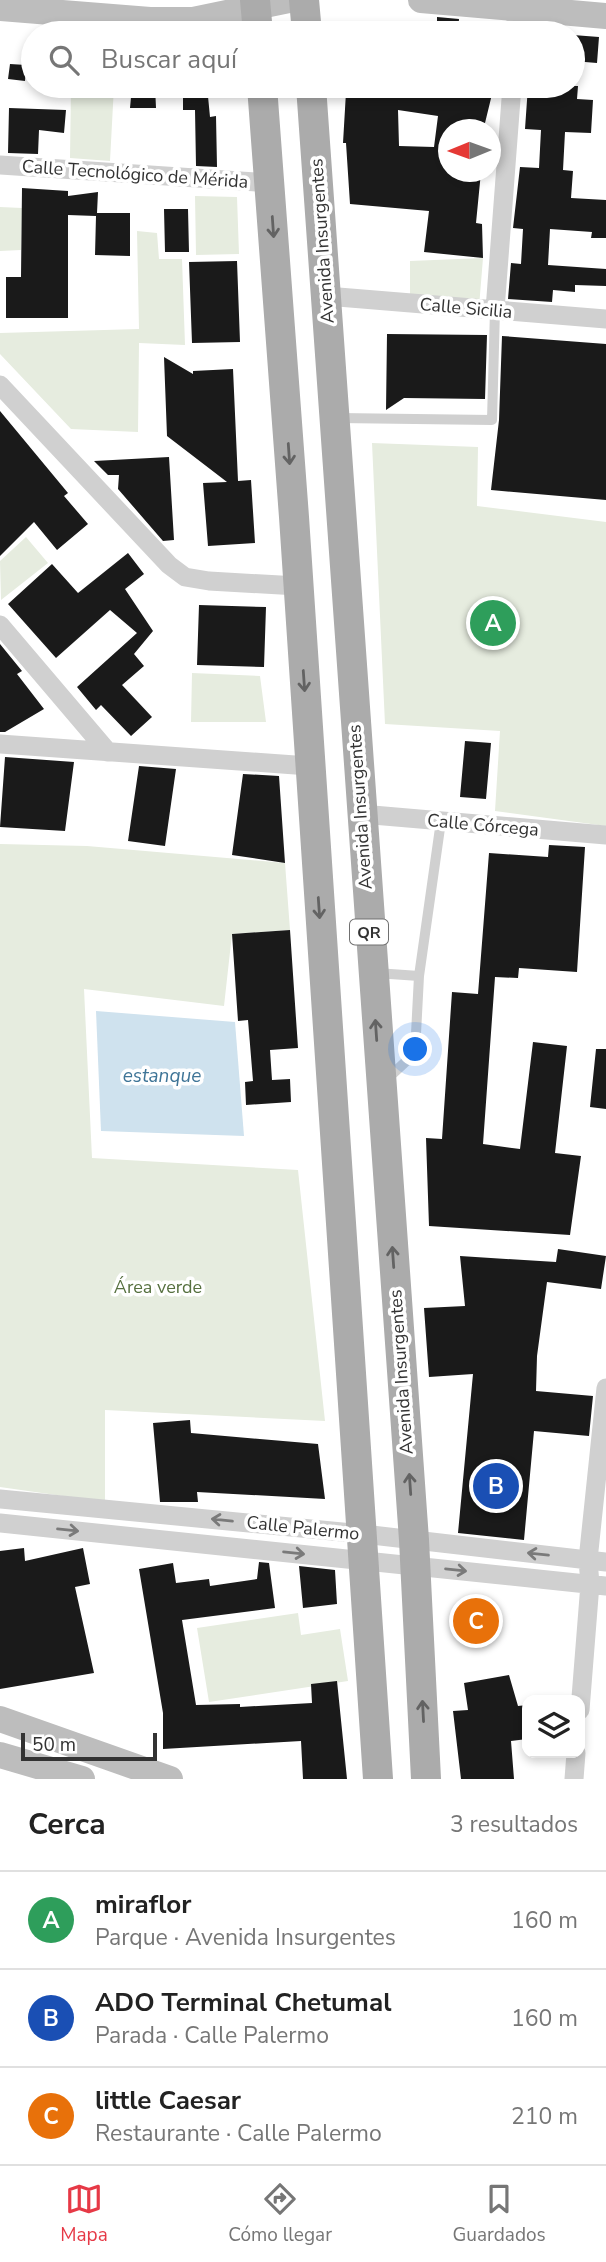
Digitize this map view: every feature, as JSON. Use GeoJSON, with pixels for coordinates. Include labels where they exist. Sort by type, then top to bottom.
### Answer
{"type":"FeatureCollection","features":[{"type":"Feature","properties":{"kind":"main road"},"geometry":{"type":"LineString","coordinates":[[304,0],[306,21]]}},
{"type":"Feature","properties":{"kind":"main road"},"geometry":{"type":"LineString","coordinates":[[263,98],[294,517],[378,1779]]}},
{"type":"Feature","properties":{"kind":"main road","name":"Avenida Insurgentes"},"geometry":{"type":"LineString","coordinates":[[312,98],[414,1553],[426,1779]]}},
{"type":"Feature","properties":{"kind":"main road"},"geometry":{"type":"LineString","coordinates":[[294,517],[341,516]]}},
{"type":"Feature","properties":{"kind":"street"},"geometry":{"type":"LineString","coordinates":[[0,8],[150,20],[192,20],[256,13],[289,0]]}},
{"type":"Feature","properties":{"kind":"street"},"geometry":{"type":"LineString","coordinates":[[421,0],[529,13],[572,6],[606,16]]}},
{"type":"Feature","properties":{"kind":"street"},"geometry":{"type":"LineString","coordinates":[[495,310],[511,98]]}},
{"type":"Feature","properties":{"kind":"street","name":"Calle Tecnológico de Mérida"},"geometry":{"type":"LineString","coordinates":[[0,164],[270,183]]}},
{"type":"Feature","properties":{"kind":"street","name":"Calle Sicilia"},"geometry":{"type":"LineString","coordinates":[[327,296],[606,319]]}},
{"type":"Feature","properties":{"kind":"street"},"geometry":{"type":"LineString","coordinates":[[0,385],[169,565],[185,577],[298,586]]}},
{"type":"Feature","properties":{"kind":"street"},"geometry":{"type":"LineString","coordinates":[[0,625],[108,752]]}},
{"type":"Feature","properties":{"kind":"street"},"geometry":{"type":"LineString","coordinates":[[0,744],[309,766]]}},
{"type":"Feature","properties":{"kind":"street","name":"Calle Córcega"},"geometry":{"type":"LineString","coordinates":[[361,814],[606,835]]}},
{"type":"Feature","properties":{"kind":"street"},"geometry":{"type":"LineString","coordinates":[[582,1695],[598,1585],[606,1388]]}},
{"type":"Feature","properties":{"kind":"street","name":"Calle Palermo"},"geometry":{"type":"LineString","coordinates":[[0,1499],[414,1553],[598,1585]]}},
{"type":"Feature","properties":{"kind":"street","name":"Calle Palermo"},"geometry":{"type":"LineString","coordinates":[[0,1523],[363,1547]]}},
{"type":"Feature","properties":{"kind":"street","name":"Calle Palermo"},"geometry":{"type":"LineString","coordinates":[[414,1553],[597,1561]]}},
{"type":"Feature","properties":{"kind":"street"},"geometry":{"type":"LineString","coordinates":[[0,1719],[170,1779]]}},
{"type":"Feature","properties":{"kind":"street"},"geometry":{"type":"LineString","coordinates":[[0,1755],[82,1779]]}},
{"type":"Feature","properties":{"kind":"street"},"geometry":{"type":"LineString","coordinates":[[574,1779],[576,1758]]}},
{"type":"Feature","properties":{"kind":"lane"},"geometry":{"type":"LineString","coordinates":[[334,418],[492,420],[495,310]]}},
{"type":"Feature","properties":{"kind":"lane"},"geometry":{"type":"LineString","coordinates":[[381,1085],[415,1052],[419,976],[441,821]]}},
{"type":"Feature","properties":{"kind":"lane"},"geometry":{"type":"LineString","coordinates":[[372,972],[419,976]]}},
{"type":"Feature","properties":{"kind":"green space"},"geometry":{"type":"Polygon","coordinates":[[[71,98],[113,98],[110,161],[70,158],[71,98]]]}},
{"type":"Feature","properties":{"kind":"green space"},"geometry":{"type":"Polygon","coordinates":[[[195,196],[237,197],[239,254],[196,255],[195,196]]]}},
{"type":"Feature","properties":{"kind":"green space"},"geometry":{"type":"Polygon","coordinates":[[[0,207],[22,208],[21,250],[0,251],[0,207]]]}},
{"type":"Feature","properties":{"kind":"green space"},"geometry":{"type":"Polygon","coordinates":[[[137,231],[157,233],[159,259],[182,259],[185,345],[139,343],[138,432],[71,429],[0,354],[0,333],[139,329],[137,231]]]}},
{"type":"Feature","properties":{"kind":"green space"},"geometry":{"type":"Polygon","coordinates":[[[483,258],[479,307],[410,296],[410,261],[483,258]]]}},
{"type":"Feature","properties":{"kind":"green space"},"geometry":{"type":"Polygon","coordinates":[[[372,443],[478,447],[477,506],[606,522],[606,826],[495,811],[500,731],[385,724],[372,443]]]}},
{"type":"Feature","properties":{"kind":"green space"},"geometry":{"type":"Polygon","coordinates":[[[26,537],[48,563],[1,600],[0,561],[26,537]]]}},
{"type":"Feature","properties":{"kind":"green space"},"geometry":{"type":"Polygon","coordinates":[[[192,673],[260,676],[266,722],[191,722],[192,673]]]}},
{"type":"Feature","properties":{"kind":"green space","name":"Área verde"},"geometry":{"type":"Polygon","coordinates":[[[0,844],[87,846],[285,863],[290,930],[232,934],[224,1006],[84,989],[92,1158],[298,1170],[325,1421],[105,1410],[105,1502],[0,1487],[0,844]]]}},
{"type":"Feature","properties":{"kind":"green space"},"geometry":{"type":"Polygon","coordinates":[[[298,1613],[301,1635],[340,1629],[348,1681],[209,1702],[197,1628],[298,1613]]]}},
{"type":"Feature","properties":{"kind":"water","name":"estanque"},"geometry":{"type":"Polygon","coordinates":[[[96,1011],[235,1022],[244,1136],[101,1131],[96,1011]]]}},
{"type":"Feature","properties":{"kind":"building"},"geometry":{"type":"Polygon","coordinates":[[[437,17],[459,19],[459,21],[437,21],[437,17]]]}},
{"type":"Feature","properties":{"kind":"building"},"geometry":{"type":"Polygon","coordinates":[[[585,36],[599,37],[597,63],[585,62],[585,36]]]}},
{"type":"Feature","properties":{"kind":"building"},"geometry":{"type":"Polygon","coordinates":[[[10,64],[21,65],[21,81],[8,79],[10,64]]]}},
{"type":"Feature","properties":{"kind":"building"},"geometry":{"type":"Polygon","coordinates":[[[131,98],[156,98],[156,108],[130,108],[131,98]]]}},
{"type":"Feature","properties":{"kind":"building"},"geometry":{"type":"Polygon","coordinates":[[[183,98],[208,98],[210,117],[216,116],[217,167],[196,166],[195,110],[183,110],[183,98]]]}},
{"type":"Feature","properties":{"kind":"building"},"geometry":{"type":"Polygon","coordinates":[[[346,98],[491,98],[486,119],[438,119],[438,182],[480,182],[476,223],[482,224],[483,258],[424,252],[429,211],[350,204],[346,143],[343,143],[346,98]],[[398,110],[399,146],[434,147],[438,116],[398,110]]]}},
{"type":"Feature","properties":{"kind":"building"},"geometry":{"type":"Polygon","coordinates":[[[527,98],[593,100],[591,133],[565,132],[563,170],[573,171],[571,198],[606,200],[606,238],[591,238],[592,232],[550,229],[548,265],[606,269],[606,286],[575,285],[575,292],[553,290],[552,302],[508,299],[511,263],[521,264],[523,229],[513,228],[520,167],[539,168],[541,130],[525,129],[527,98]]]}},
{"type":"Feature","properties":{"kind":"building"},"geometry":{"type":"Polygon","coordinates":[[[9,108],[66,110],[64,133],[39,130],[38,154],[8,153],[9,108]]]}},
{"type":"Feature","properties":{"kind":"building"},"geometry":{"type":"Polygon","coordinates":[[[22,188],[68,191],[68,196],[98,192],[97,213],[130,213],[130,256],[95,255],[96,216],[68,215],[68,318],[6,318],[6,277],[21,277],[22,188]]]}},
{"type":"Feature","properties":{"kind":"building"},"geometry":{"type":"Polygon","coordinates":[[[164,209],[188,209],[189,252],[165,252],[164,209]]]}},
{"type":"Feature","properties":{"kind":"building"},"geometry":{"type":"Polygon","coordinates":[[[237,261],[240,342],[192,343],[189,262],[237,261]]]}},
{"type":"Feature","properties":{"kind":"building"},"geometry":{"type":"Polygon","coordinates":[[[387,334],[487,335],[485,399],[404,398],[386,410],[387,334]]]}},
{"type":"Feature","properties":{"kind":"building"},"geometry":{"type":"Polygon","coordinates":[[[502,336],[606,344],[606,500],[491,490],[499,420],[502,336]]]}},
{"type":"Feature","properties":{"kind":"building"},"geometry":{"type":"Polygon","coordinates":[[[164,357],[193,374],[193,371],[233,369],[238,481],[251,480],[255,543],[208,546],[203,483],[227,482],[167,436],[164,357]]]}},
{"type":"Feature","properties":{"kind":"building"},"geometry":{"type":"Polygon","coordinates":[[[0,411],[68,493],[64,496],[88,524],[57,550],[34,522],[0,556],[0,411]]]}},
{"type":"Feature","properties":{"kind":"building"},"geometry":{"type":"Polygon","coordinates":[[[169,457],[174,540],[163,541],[118,489],[119,475],[108,475],[94,461],[169,457]]]}},
{"type":"Feature","properties":{"kind":"building"},"geometry":{"type":"Polygon","coordinates":[[[128,553],[144,574],[125,589],[153,631],[134,654],[144,666],[122,685],[152,717],[131,736],[101,705],[96,710],[77,687],[137,633],[110,610],[56,658],[8,604],[52,564],[78,593],[128,553]]]}},
{"type":"Feature","properties":{"kind":"building"},"geometry":{"type":"Polygon","coordinates":[[[199,605],[266,607],[264,667],[197,665],[199,605]]]}},
{"type":"Feature","properties":{"kind":"building"},"geometry":{"type":"Polygon","coordinates":[[[0,644],[22,671],[17,674],[44,709],[5,732],[0,732],[0,644]]]}},
{"type":"Feature","properties":{"kind":"building"},"geometry":{"type":"Polygon","coordinates":[[[465,741],[491,743],[486,799],[460,797],[465,741]]]}},
{"type":"Feature","properties":{"kind":"building"},"geometry":{"type":"Polygon","coordinates":[[[5,757],[74,762],[65,831],[0,827],[5,757]]]}},
{"type":"Feature","properties":{"kind":"building"},"geometry":{"type":"Polygon","coordinates":[[[139,766],[176,769],[165,846],[128,841],[139,766]]]}},
{"type":"Feature","properties":{"kind":"building"},"geometry":{"type":"Polygon","coordinates":[[[243,774],[279,776],[285,863],[232,855],[243,774]]]}},
{"type":"Feature","properties":{"kind":"building"},"geometry":{"type":"Polygon","coordinates":[[[549,845],[585,847],[577,972],[519,968],[518,978],[495,977],[483,1144],[520,1149],[533,1042],[567,1046],[555,1153],[581,1156],[570,1235],[429,1226],[426,1138],[442,1139],[452,992],[478,994],[489,853],[548,857],[549,845]]]}},
{"type":"Feature","properties":{"kind":"building"},"geometry":{"type":"Polygon","coordinates":[[[290,930],[298,1048],[270,1050],[272,1080],[290,1079],[291,1102],[246,1105],[245,1082],[253,1081],[248,1020],[238,1021],[232,934],[290,930]]]}},
{"type":"Feature","properties":{"kind":"building"},"geometry":{"type":"Polygon","coordinates":[[[596,1049],[606,1049],[606,1109],[590,1107],[596,1049]]]}},
{"type":"Feature","properties":{"kind":"building"},"geometry":{"type":"Polygon","coordinates":[[[558,1249],[606,1256],[601,1289],[547,1282],[537,1356],[536,1391],[593,1396],[589,1436],[534,1431],[524,1540],[458,1533],[473,1374],[429,1377],[424,1308],[465,1306],[460,1256],[556,1262],[558,1249]]]}},
{"type":"Feature","properties":{"kind":"building"},"geometry":{"type":"Polygon","coordinates":[[[190,1420],[191,1433],[318,1444],[325,1499],[197,1492],[198,1502],[160,1502],[153,1423],[190,1420]]]}},
{"type":"Feature","properties":{"kind":"building"},"geometry":{"type":"Polygon","coordinates":[[[24,1548],[25,1561],[83,1548],[90,1584],[75,1587],[94,1673],[0,1689],[0,1551],[24,1548]]]}},
{"type":"Feature","properties":{"kind":"building"},"geometry":{"type":"Polygon","coordinates":[[[259,1562],[269,1563],[275,1608],[182,1620],[196,1705],[240,1704],[240,1707],[312,1703],[311,1684],[337,1681],[347,1779],[303,1779],[301,1741],[163,1749],[163,1713],[139,1569],[173,1563],[176,1583],[209,1579],[210,1586],[257,1579],[259,1562]]]}},
{"type":"Feature","properties":{"kind":"building"},"geometry":{"type":"Polygon","coordinates":[[[299,1566],[335,1570],[337,1604],[303,1608],[299,1566]]]}},
{"type":"Feature","properties":{"kind":"building"},"geometry":{"type":"Polygon","coordinates":[[[509,1675],[518,1706],[522,1706],[522,1740],[511,1741],[514,1779],[461,1779],[453,1711],[468,1710],[464,1683],[509,1675]]]}},
{"type":"Feature","properties":{"kind":"place","name":"miraflor"},"geometry":{"type":"Point","coordinates":[493,623]}},
{"type":"Feature","properties":{"kind":"place","name":"ADO Terminal Chetumal"},"geometry":{"type":"Point","coordinates":[496,1486]}},
{"type":"Feature","properties":{"kind":"place","name":"little Caesar"},"geometry":{"type":"Point","coordinates":[476,1621]}}]}
